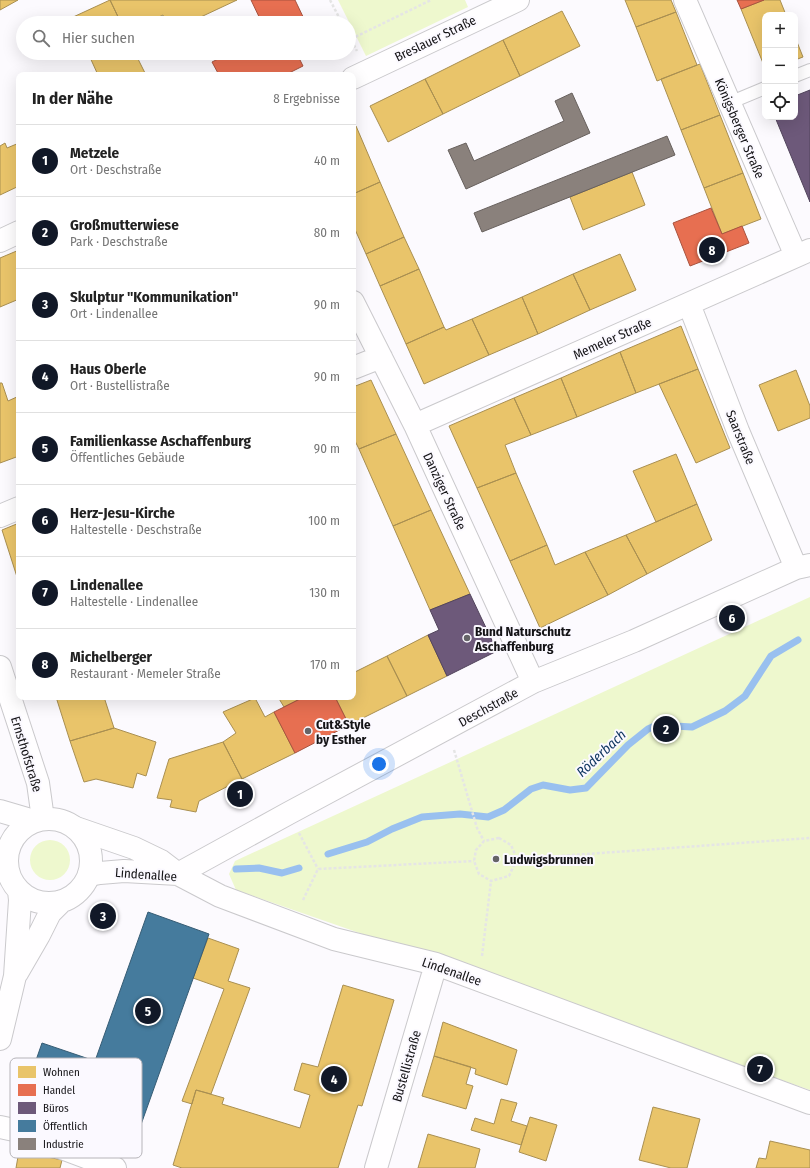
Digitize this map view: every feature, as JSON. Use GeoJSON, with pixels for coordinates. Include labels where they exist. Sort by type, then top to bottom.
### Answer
{"type":"FeatureCollection","features":[{"type":"Feature","properties":{"kind":"street","name":"Breslauer Straße"},"geometry":{"type":"LineString","coordinates":[[356,76],[484,7],[518,0]]}},
{"type":"Feature","properties":{"kind":"street","name":"Königsberger Straße"},"geometry":{"type":"LineString","coordinates":[[685,0],[729,103],[803,253]]}},
{"type":"Feature","properties":{"kind":"street"},"geometry":{"type":"LineString","coordinates":[[0,241],[16,233]]}},
{"type":"Feature","properties":{"kind":"street","name":"Memeler Straße"},"geometry":{"type":"LineString","coordinates":[[415,425],[803,253]]}},
{"type":"Feature","properties":{"kind":"street","name":"Saarstraße"},"geometry":{"type":"LineString","coordinates":[[689,304],[738,431],[803,567]]}},
{"type":"Feature","properties":{"kind":"street","name":"Danziger Straße"},"geometry":{"type":"LineString","coordinates":[[356,308],[415,425],[533,682]]}},
{"type":"Feature","properties":{"kind":"street"},"geometry":{"type":"LineString","coordinates":[[356,367],[380,357]]}},
{"type":"Feature","properties":{"kind":"street"},"geometry":{"type":"LineString","coordinates":[[0,516],[16,509]]}},
{"type":"Feature","properties":{"kind":"street","name":"Deschstraße"},"geometry":{"type":"LineString","coordinates":[[178,874],[533,682],[634,641],[803,567]]}},
{"type":"Feature","properties":{"kind":"street","name":"Ernsthofstraße"},"geometry":{"type":"LineString","coordinates":[[0,667],[38,783],[39,820]]}},
{"type":"Feature","properties":{"kind":"street"},"geometry":{"type":"LineString","coordinates":[[0,811],[39,820]]}},
{"type":"Feature","properties":{"kind":"street"},"geometry":{"type":"LineString","coordinates":[[76,828],[85,837],[90,849],[92,862],[89,875],[83,887],[73,896],[50,904],[38,902],[19,891],[11,880],[3,863],[10,842],[25,825],[39,820],[55,819],[66,822],[76,828],[134,848],[161,861],[178,874]]}},
{"type":"Feature","properties":{"kind":"street","name":"Lindenallee"},"geometry":{"type":"LineString","coordinates":[[89,875],[124,872],[178,874],[220,896],[334,939],[436,964],[810,1103]]}},
{"type":"Feature","properties":{"kind":"street"},"geometry":{"type":"LineString","coordinates":[[0,1039],[15,976],[20,900],[19,891]]}},
{"type":"Feature","properties":{"kind":"street"},"geometry":{"type":"LineString","coordinates":[[15,976],[50,913],[62,901]]}},
{"type":"Feature","properties":{"kind":"street","name":"Bustellistraße"},"geometry":{"type":"LineString","coordinates":[[376,1168],[436,964]]}},
{"type":"Feature","properties":{"kind":"street"},"geometry":{"type":"LineString","coordinates":[[0,1126],[10,1129]]}},
{"type":"Feature","properties":{"kind":"street"},"geometry":{"type":"LineString","coordinates":[[88,1158],[115,1168]]}},
{"type":"Feature","properties":{"kind":"lane"},"geometry":{"type":"LineString","coordinates":[[798,75],[810,70]]}},
{"type":"Feature","properties":{"kind":"lane"},"geometry":{"type":"LineString","coordinates":[[729,103],[762,89]]}},
{"type":"Feature","properties":{"kind":"path"},"geometry":{"type":"LineString","coordinates":[[330,0],[338,16]]}},
{"type":"Feature","properties":{"kind":"path"},"geometry":{"type":"LineString","coordinates":[[356,37],[431,0]]}},
{"type":"Feature","properties":{"kind":"path"},"geometry":{"type":"LineString","coordinates":[[448,729],[477,828],[484,841]]}},
{"type":"Feature","properties":{"kind":"path"},"geometry":{"type":"LineString","coordinates":[[296,827],[318,869]]}},
{"type":"Feature","properties":{"kind":"path"},"geometry":{"type":"LineString","coordinates":[[498,838],[511,845],[516,859],[509,876],[491,881],[479,874],[474,861],[476,850],[484,841],[498,838]]}},
{"type":"Feature","properties":{"kind":"path"},"geometry":{"type":"LineString","coordinates":[[516,859],[810,838]]}},
{"type":"Feature","properties":{"kind":"path"},"geometry":{"type":"LineString","coordinates":[[318,869],[474,861]]}},
{"type":"Feature","properties":{"kind":"path"},"geometry":{"type":"LineString","coordinates":[[302,900],[318,869]]}},
{"type":"Feature","properties":{"kind":"path"},"geometry":{"type":"LineString","coordinates":[[482,962],[491,881]]}},
{"type":"Feature","properties":{"kind":"green space"},"geometry":{"type":"Polygon","coordinates":[[[338,0],[465,0],[468,7],[366,56],[356,36],[356,16],[346,16],[338,0]]]}},
{"type":"Feature","properties":{"kind":"green space"},"geometry":{"type":"Polygon","coordinates":[[[810,597],[810,1090],[236,890],[229,874],[235,861],[810,597]]]}},
{"type":"Feature","properties":{"kind":"green space"},"geometry":{"type":"Polygon","coordinates":[[[54,840],[61,843],[67,849],[70,860],[69,868],[61,877],[54,880],[46,880],[39,877],[31,868],[30,856],[33,849],[42,841],[54,840]]]}},
{"type":"Feature","properties":{"kind":"building: Wohnen"},"geometry":{"type":"Polygon","coordinates":[[[0,0],[18,0],[0,10],[0,0]]]}},
{"type":"Feature","properties":{"kind":"building: Wohnen"},"geometry":{"type":"Polygon","coordinates":[[[110,0],[237,0],[203,16],[118,16],[110,0]]]}},
{"type":"Feature","properties":{"kind":"building: Wohnen"},"geometry":{"type":"Polygon","coordinates":[[[110,0],[118,16],[75,16],[110,0]]]}},
{"type":"Feature","properties":{"kind":"building: Wohnen"},"geometry":{"type":"Polygon","coordinates":[[[625,0],[671,0],[676,12],[636,27],[625,0]]]}},
{"type":"Feature","properties":{"kind":"building: Wohnen"},"geometry":{"type":"Polygon","coordinates":[[[764,0],[780,0],[785,12],[762,12],[762,61],[741,9],[764,0]]]}},
{"type":"Feature","properties":{"kind":"building: Wohnen"},"geometry":{"type":"Polygon","coordinates":[[[562,11],[580,46],[520,76],[503,40],[562,11]]]}},
{"type":"Feature","properties":{"kind":"building: Wohnen"},"geometry":{"type":"Polygon","coordinates":[[[676,12],[697,65],[657,81],[636,27],[676,12]]]}},
{"type":"Feature","properties":{"kind":"building: Wohnen"},"geometry":{"type":"Polygon","coordinates":[[[503,40],[520,76],[443,114],[425,79],[503,40]]]}},
{"type":"Feature","properties":{"kind":"building: Wohnen"},"geometry":{"type":"Polygon","coordinates":[[[798,44],[803,57],[798,59],[798,44]]]}},
{"type":"Feature","properties":{"kind":"building: Wohnen"},"geometry":{"type":"Polygon","coordinates":[[[91,60],[138,60],[144,72],[97,72],[91,60]]]}},
{"type":"Feature","properties":{"kind":"building: Wohnen"},"geometry":{"type":"Polygon","coordinates":[[[700,64],[720,115],[681,130],[661,79],[700,64]]]}},
{"type":"Feature","properties":{"kind":"building: Wohnen"},"geometry":{"type":"Polygon","coordinates":[[[425,79],[443,114],[388,142],[370,106],[425,79]]]}},
{"type":"Feature","properties":{"kind":"building: Wohnen"},"geometry":{"type":"Polygon","coordinates":[[[720,115],[743,173],[704,188],[681,130],[720,115]]]}},
{"type":"Feature","properties":{"kind":"building: Wohnen"},"geometry":{"type":"Polygon","coordinates":[[[356,126],[380,182],[356,193],[356,126]]]}},
{"type":"Feature","properties":{"kind":"building: Wohnen"},"geometry":{"type":"Polygon","coordinates":[[[5,143],[7,148],[16,144],[16,187],[0,195],[0,146],[5,143]]]}},
{"type":"Feature","properties":{"kind":"building: Wohnen"},"geometry":{"type":"Polygon","coordinates":[[[632,172],[645,205],[583,230],[570,197],[632,172]]]}},
{"type":"Feature","properties":{"kind":"building: Wohnen"},"geometry":{"type":"Polygon","coordinates":[[[743,173],[761,219],[722,234],[704,188],[743,173]]]}},
{"type":"Feature","properties":{"kind":"building: Wohnen"},"geometry":{"type":"Polygon","coordinates":[[[380,182],[404,237],[366,254],[356,232],[356,193],[380,182]]]}},
{"type":"Feature","properties":{"kind":"building: Wohnen"},"geometry":{"type":"Polygon","coordinates":[[[404,237],[419,269],[380,286],[366,254],[404,237]]]}},
{"type":"Feature","properties":{"kind":"building: Wohnen"},"geometry":{"type":"Polygon","coordinates":[[[16,251],[16,300],[0,307],[0,258],[16,251]]]}},
{"type":"Feature","properties":{"kind":"building: Wohnen"},"geometry":{"type":"Polygon","coordinates":[[[620,254],[636,290],[590,310],[573,274],[620,254]]]}},
{"type":"Feature","properties":{"kind":"building: Wohnen"},"geometry":{"type":"Polygon","coordinates":[[[419,269],[444,327],[406,344],[380,286],[419,269]]]}},
{"type":"Feature","properties":{"kind":"building: Wohnen"},"geometry":{"type":"Polygon","coordinates":[[[573,274],[590,310],[538,334],[522,297],[573,274]]]}},
{"type":"Feature","properties":{"kind":"building: Wohnen"},"geometry":{"type":"Polygon","coordinates":[[[522,297],[538,334],[489,355],[472,319],[522,297]]]}},
{"type":"Feature","properties":{"kind":"building: Wohnen"},"geometry":{"type":"Polygon","coordinates":[[[472,319],[489,355],[424,384],[406,344],[444,327],[446,330],[472,319]]]}},
{"type":"Feature","properties":{"kind":"building: Wohnen"},"geometry":{"type":"Polygon","coordinates":[[[681,326],[698,369],[636,393],[620,352],[681,326]]]}},
{"type":"Feature","properties":{"kind":"building: Wohnen"},"geometry":{"type":"Polygon","coordinates":[[[620,352],[636,393],[577,417],[561,378],[620,352]]]}},
{"type":"Feature","properties":{"kind":"building: Wohnen"},"geometry":{"type":"Polygon","coordinates":[[[698,369],[730,448],[696,463],[659,384],[698,369]]]}},
{"type":"Feature","properties":{"kind":"building: Wohnen"},"geometry":{"type":"Polygon","coordinates":[[[796,370],[810,406],[810,418],[778,431],[759,385],[796,370]]]}},
{"type":"Feature","properties":{"kind":"building: Wohnen"},"geometry":{"type":"Polygon","coordinates":[[[561,378],[577,417],[531,435],[514,398],[561,378]]]}},
{"type":"Feature","properties":{"kind":"building: Wohnen"},"geometry":{"type":"Polygon","coordinates":[[[371,380],[396,434],[359,449],[356,443],[356,386],[371,380]]]}},
{"type":"Feature","properties":{"kind":"building: Wohnen"},"geometry":{"type":"Polygon","coordinates":[[[0,383],[2,383],[8,401],[16,397],[16,457],[0,463],[0,383]]]}},
{"type":"Feature","properties":{"kind":"building: Wohnen"},"geometry":{"type":"Polygon","coordinates":[[[514,398],[531,435],[505,445],[516,473],[477,488],[449,426],[514,398]]]}},
{"type":"Feature","properties":{"kind":"building: Wohnen"},"geometry":{"type":"Polygon","coordinates":[[[396,434],[431,510],[393,526],[359,449],[396,434]]]}},
{"type":"Feature","properties":{"kind":"building: Wohnen"},"geometry":{"type":"Polygon","coordinates":[[[676,454],[697,504],[656,522],[633,471],[676,454]]]}},
{"type":"Feature","properties":{"kind":"building: Wohnen"},"geometry":{"type":"Polygon","coordinates":[[[516,473],[547,545],[510,561],[477,488],[516,473]]]}},
{"type":"Feature","properties":{"kind":"building: Wohnen"},"geometry":{"type":"Polygon","coordinates":[[[697,504],[712,540],[647,574],[626,535],[697,504]]]}},
{"type":"Feature","properties":{"kind":"building: Wohnen"},"geometry":{"type":"Polygon","coordinates":[[[431,510],[470,594],[430,610],[393,526],[431,510]]]}},
{"type":"Feature","properties":{"kind":"building: Wohnen"},"geometry":{"type":"Polygon","coordinates":[[[16,524],[16,574],[2,530],[16,524]]]}},
{"type":"Feature","properties":{"kind":"building: Wohnen"},"geometry":{"type":"Polygon","coordinates":[[[626,535],[647,574],[608,595],[585,552],[626,535]]]}},
{"type":"Feature","properties":{"kind":"building: Wohnen"},"geometry":{"type":"Polygon","coordinates":[[[547,545],[555,565],[585,552],[608,595],[540,628],[510,561],[547,545]]]}},
{"type":"Feature","properties":{"kind":"building: Wohnen"},"geometry":{"type":"Polygon","coordinates":[[[428,635],[447,676],[407,696],[387,656],[428,635]]]}},
{"type":"Feature","properties":{"kind":"building: Wohnen"},"geometry":{"type":"Polygon","coordinates":[[[387,656],[407,696],[349,725],[336,700],[356,700],[356,672],[387,656]]]}},
{"type":"Feature","properties":{"kind":"building: Wohnen"},"geometry":{"type":"Polygon","coordinates":[[[57,700],[105,700],[114,728],[70,741],[57,700]]]}},
{"type":"Feature","properties":{"kind":"building: Wohnen"},"geometry":{"type":"Polygon","coordinates":[[[250,700],[256,700],[265,717],[274,712],[295,753],[242,779],[223,742],[236,733],[223,712],[250,700]]]}},
{"type":"Feature","properties":{"kind":"building: Wohnen"},"geometry":{"type":"Polygon","coordinates":[[[280,700],[298,700],[284,707],[280,700]]]}},
{"type":"Feature","properties":{"kind":"building: Wohnen"},"geometry":{"type":"Polygon","coordinates":[[[114,728],[156,742],[146,776],[137,773],[133,788],[96,779],[84,782],[70,741],[114,728]]]}},
{"type":"Feature","properties":{"kind":"building: Wohnen"},"geometry":{"type":"Polygon","coordinates":[[[223,742],[242,779],[199,801],[196,812],[170,807],[172,800],[157,798],[169,759],[223,742]]]}},
{"type":"Feature","properties":{"kind":"building: Wohnen"},"geometry":{"type":"Polygon","coordinates":[[[240,780],[251,801],[240,807],[228,787],[240,780]]]}},
{"type":"Feature","properties":{"kind":"building: Wohnen"},"geometry":{"type":"Polygon","coordinates":[[[208,938],[239,949],[228,981],[250,988],[211,1094],[196,1090],[192,1104],[182,1101],[224,989],[193,978],[208,938]]]}},
{"type":"Feature","properties":{"kind":"building: Wohnen"},"geometry":{"type":"Polygon","coordinates":[[[343,985],[394,1000],[362,1106],[358,1105],[338,1168],[182,1168],[173,1165],[196,1090],[224,1098],[222,1104],[300,1128],[310,1095],[294,1090],[302,1063],[318,1067],[343,985]]]}},
{"type":"Feature","properties":{"kind":"building: Wohnen"},"geometry":{"type":"Polygon","coordinates":[[[443,1022],[517,1050],[507,1085],[475,1074],[476,1069],[434,1056],[443,1022]]]}},
{"type":"Feature","properties":{"kind":"building: Wohnen"},"geometry":{"type":"Polygon","coordinates":[[[434,1056],[471,1067],[466,1084],[473,1086],[466,1109],[422,1096],[434,1056]]]}},
{"type":"Feature","properties":{"kind":"building: Wohnen"},"geometry":{"type":"Polygon","coordinates":[[[501,1099],[517,1103],[511,1121],[527,1126],[521,1145],[471,1130],[475,1118],[494,1124],[501,1099]]]}},
{"type":"Feature","properties":{"kind":"building: Wohnen"},"geometry":{"type":"Polygon","coordinates":[[[653,1107],[700,1119],[687,1168],[671,1168],[639,1160],[653,1107]]]}},
{"type":"Feature","properties":{"kind":"building: Wohnen"},"geometry":{"type":"Polygon","coordinates":[[[530,1117],[557,1125],[546,1161],[519,1152],[530,1117]]]}},
{"type":"Feature","properties":{"kind":"building: Wohnen"},"geometry":{"type":"Polygon","coordinates":[[[428,1134],[480,1149],[475,1168],[418,1168],[428,1134]]]}},
{"type":"Feature","properties":{"kind":"building: Wohnen"},"geometry":{"type":"Polygon","coordinates":[[[770,1141],[810,1150],[810,1168],[756,1168],[759,1158],[766,1159],[770,1141]]]}},
{"type":"Feature","properties":{"kind":"building: Wohnen"},"geometry":{"type":"Polygon","coordinates":[[[18,1158],[52,1158],[62,1160],[60,1168],[16,1168],[18,1158]]]}},
{"type":"Feature","properties":{"kind":"building: Handel"},"geometry":{"type":"Polygon","coordinates":[[[251,0],[295,0],[303,16],[259,16],[251,0]]]}},
{"type":"Feature","properties":{"kind":"building: Handel"},"geometry":{"type":"Polygon","coordinates":[[[737,0],[764,0],[741,9],[737,0]]]}},
{"type":"Feature","properties":{"kind":"building: Handel"},"geometry":{"type":"Polygon","coordinates":[[[216,60],[300,60],[303,66],[291,72],[217,72],[212,62],[216,60]]]}},
{"type":"Feature","properties":{"kind":"building: Handel"},"geometry":{"type":"Polygon","coordinates":[[[711,208],[722,234],[742,226],[749,243],[690,266],[673,223],[711,208]]]}},
{"type":"Feature","properties":{"kind":"building: Handel"},"geometry":{"type":"Polygon","coordinates":[[[298,700],[336,700],[349,725],[295,753],[274,712],[298,700]]]}},
{"type":"Feature","properties":{"kind":"building: Büros"},"geometry":{"type":"Polygon","coordinates":[[[810,90],[810,202],[776,120],[798,120],[798,95],[810,90]]]}},
{"type":"Feature","properties":{"kind":"building: Büros"},"geometry":{"type":"Polygon","coordinates":[[[470,594],[497,651],[447,676],[428,635],[439,630],[430,610],[470,594]]]}},
{"type":"Feature","properties":{"kind":"building: Öffentlich"},"geometry":{"type":"Polygon","coordinates":[[[148,912],[209,934],[142,1122],[142,1058],[96,1058],[148,912]]]}},
{"type":"Feature","properties":{"kind":"building: Öffentlich"},"geometry":{"type":"Polygon","coordinates":[[[42,1043],[86,1058],[37,1058],[42,1043]]]}},
{"type":"Feature","properties":{"kind":"building: Industrie"},"geometry":{"type":"Polygon","coordinates":[[[572,93],[590,133],[466,189],[448,150],[466,143],[474,161],[564,121],[555,101],[572,93]]]}},
{"type":"Feature","properties":{"kind":"building: Industrie"},"geometry":{"type":"Polygon","coordinates":[[[667,136],[675,155],[482,232],[474,213],[667,136]]]}},
{"type":"Feature","properties":{"kind":"waterway","name":"Röderbach"},"geometry":{"type":"LineString","coordinates":[[328,854],[367,842],[392,829],[422,817],[460,814],[488,817],[504,810],[531,789],[543,785],[570,790],[586,788],[628,745],[648,729],[657,725],[692,727],[725,711],[745,696],[771,656],[798,640]]}},
{"type":"Feature","properties":{"kind":"waterway"},"geometry":{"type":"LineString","coordinates":[[236,869],[259,868],[282,873],[299,868]]}},
{"type":"Feature","properties":{"kind":"place","name":"Michelberger"},"geometry":{"type":"Point","coordinates":[712,250]}},
{"type":"Feature","properties":{"kind":"place","name":"Herz-Jesu-Kirche"},"geometry":{"type":"Point","coordinates":[732,618]}},
{"type":"Feature","properties":{"kind":"place","name":"Bund Naturschutz Aschaffenburg"},"geometry":{"type":"Point","coordinates":[467,638]}},
{"type":"Feature","properties":{"kind":"place","name":"Großmutterwiese"},"geometry":{"type":"Point","coordinates":[666,729]}},
{"type":"Feature","properties":{"kind":"place","name":"Cut&Style by Esther"},"geometry":{"type":"Point","coordinates":[308,731]}},
{"type":"Feature","properties":{"kind":"place","name":"Metzele"},"geometry":{"type":"Point","coordinates":[240,794]}},
{"type":"Feature","properties":{"kind":"place","name":"Ludwigsbrunnen"},"geometry":{"type":"Point","coordinates":[496,859]}},
{"type":"Feature","properties":{"kind":"place","name":"Skulptur \"Kommunikation\""},"geometry":{"type":"Point","coordinates":[103,916]}},
{"type":"Feature","properties":{"kind":"place","name":"Familienkasse Aschaffenburg"},"geometry":{"type":"Point","coordinates":[148,1011]}},
{"type":"Feature","properties":{"kind":"place","name":"Lindenallee"},"geometry":{"type":"Point","coordinates":[760,1069]}},
{"type":"Feature","properties":{"kind":"place","name":"Haus Oberle"},"geometry":{"type":"Point","coordinates":[334,1079]}}]}
